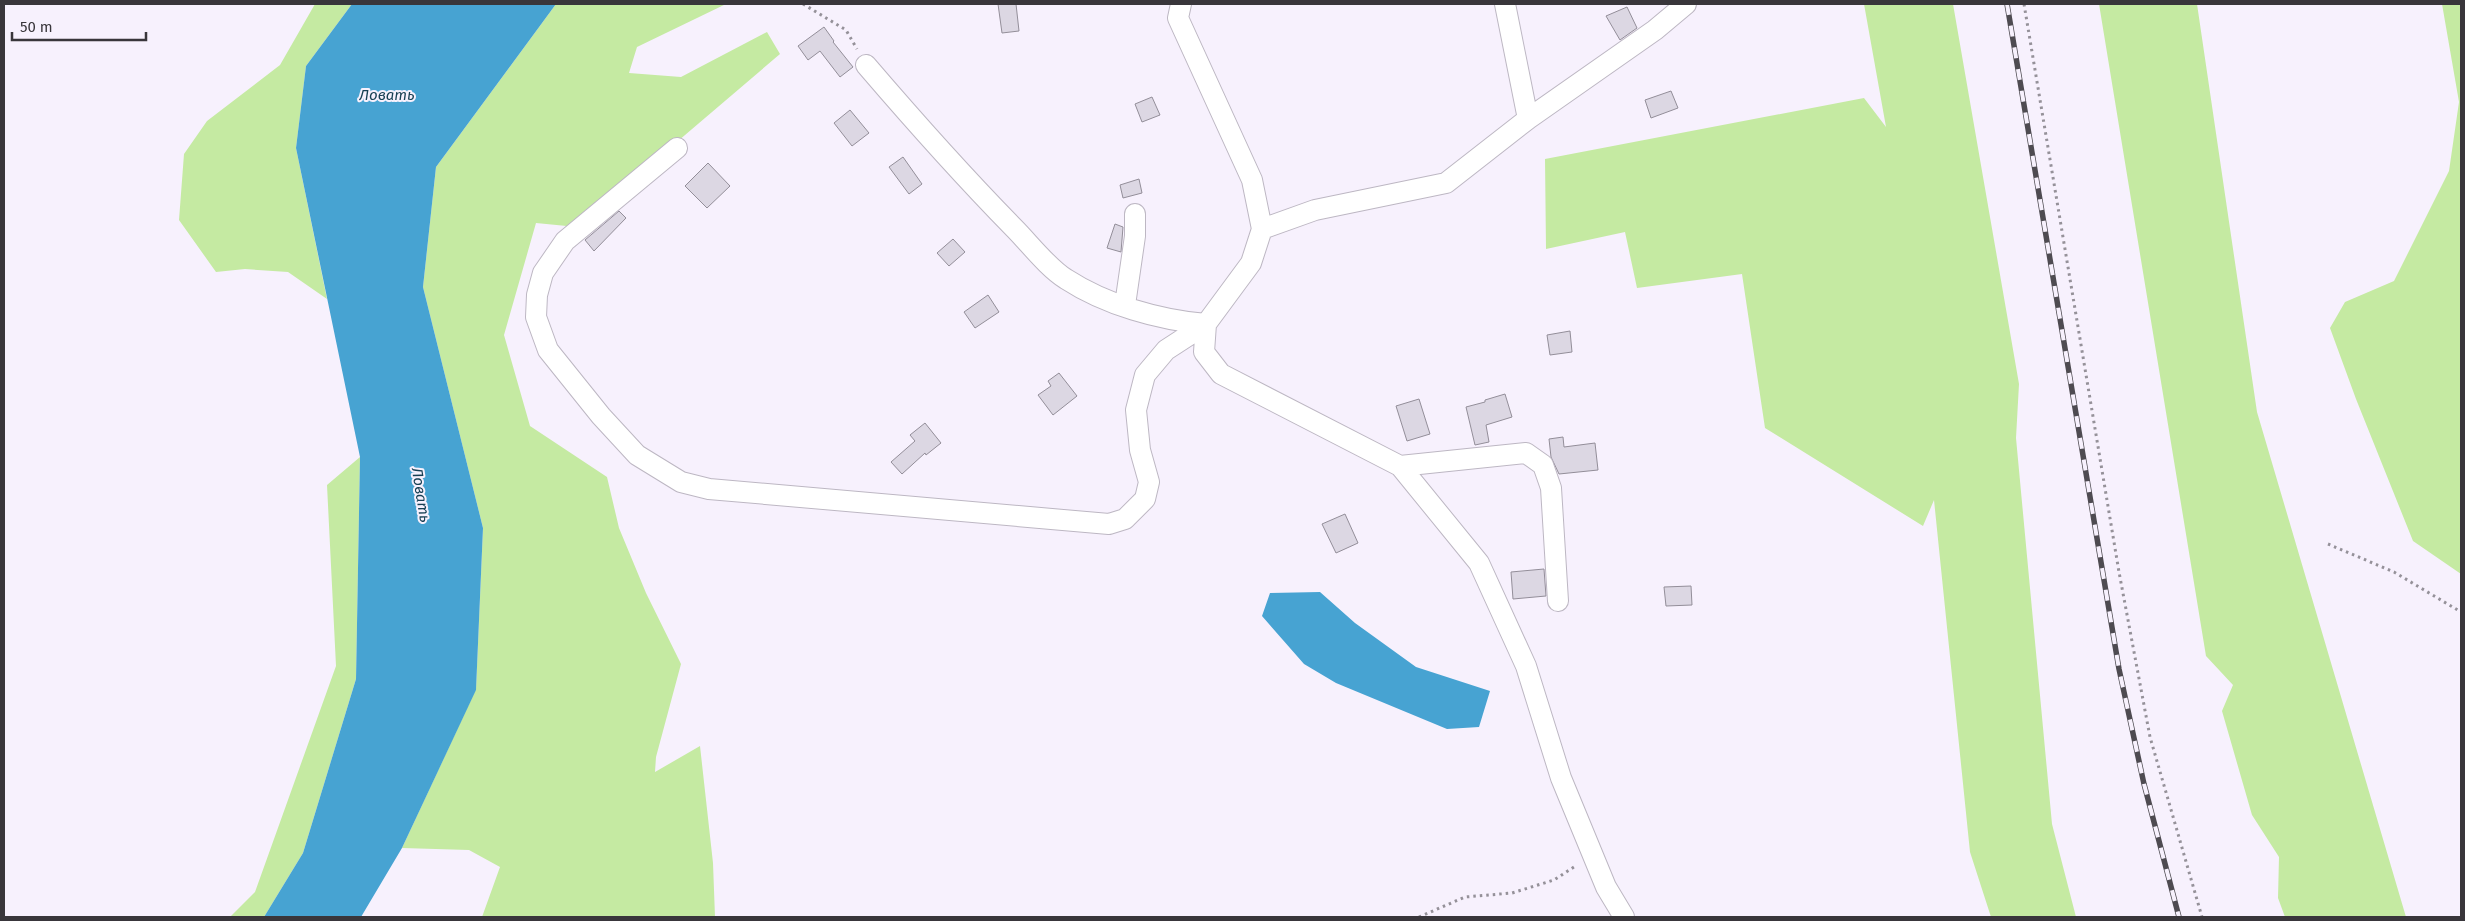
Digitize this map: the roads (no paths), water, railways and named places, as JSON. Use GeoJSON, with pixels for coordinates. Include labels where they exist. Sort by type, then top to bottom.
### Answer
{"type":"FeatureCollection","features":[{"type":"Feature","properties":{"kind":"street"},"geometry":{"type":"LineString","coordinates":[[677,148],[565,241],[543,273],[536,295],[536,317],[548,350],[601,416],[637,456],[681,482],[709,489],[1109,524],[1124,519],[1144,499],[1149,482],[1140,450],[1136,410],[1145,375],[1166,350],[1206,324],[1251,263],[1262,229],[1252,180],[1178,18],[1181,4]]}},
{"type":"Feature","properties":{"kind":"street"},"geometry":{"type":"LineString","coordinates":[[1505,4],[1528,119]]}},
{"type":"Feature","properties":{"kind":"street"},"geometry":{"type":"LineString","coordinates":[[1262,229],[1315,210],[1446,183],[1528,119],[1655,30],[1686,4]]}},
{"type":"Feature","properties":{"kind":"street"},"geometry":{"type":"LineString","coordinates":[[866,65],[952,164],[1064,278],[1094,295],[1124,306],[1178,322],[1206,324]]}},
{"type":"Feature","properties":{"kind":"street"},"geometry":{"type":"LineString","coordinates":[[1124,306],[1135,236],[1135,214]]}},
{"type":"Feature","properties":{"kind":"street"},"geometry":{"type":"LineString","coordinates":[[1206,324],[1204,352],[1221,374],[1400,466],[1479,564],[1526,666],[1561,778],[1593,856],[1606,887],[1624,917]]}},
{"type":"Feature","properties":{"kind":"street"},"geometry":{"type":"LineString","coordinates":[[1400,466],[1526,453],[1544,465],[1551,488],[1558,601]]}},
{"type":"Feature","properties":{"kind":"water","name":"Ловать"},"geometry":{"type":"Polygon","coordinates":[[[352,4],[556,4],[436,167],[423,287],[483,528],[476,690],[402,848],[361,917],[264,917],[303,853],[356,679],[360,457],[296,148],[306,66],[352,4]]]}},
{"type":"Feature","properties":{"kind":"water"},"geometry":{"type":"Polygon","coordinates":[[[1320,592],[1355,623],[1416,667],[1490,691],[1479,727],[1447,729],[1336,683],[1304,664],[1262,616],[1270,593],[1320,592]]]}},
{"type":"Feature","properties":{"kind":"railway"},"geometry":{"type":"LineString","coordinates":[[2007,4],[2119,669],[2144,784],[2179,917]]}}]}
